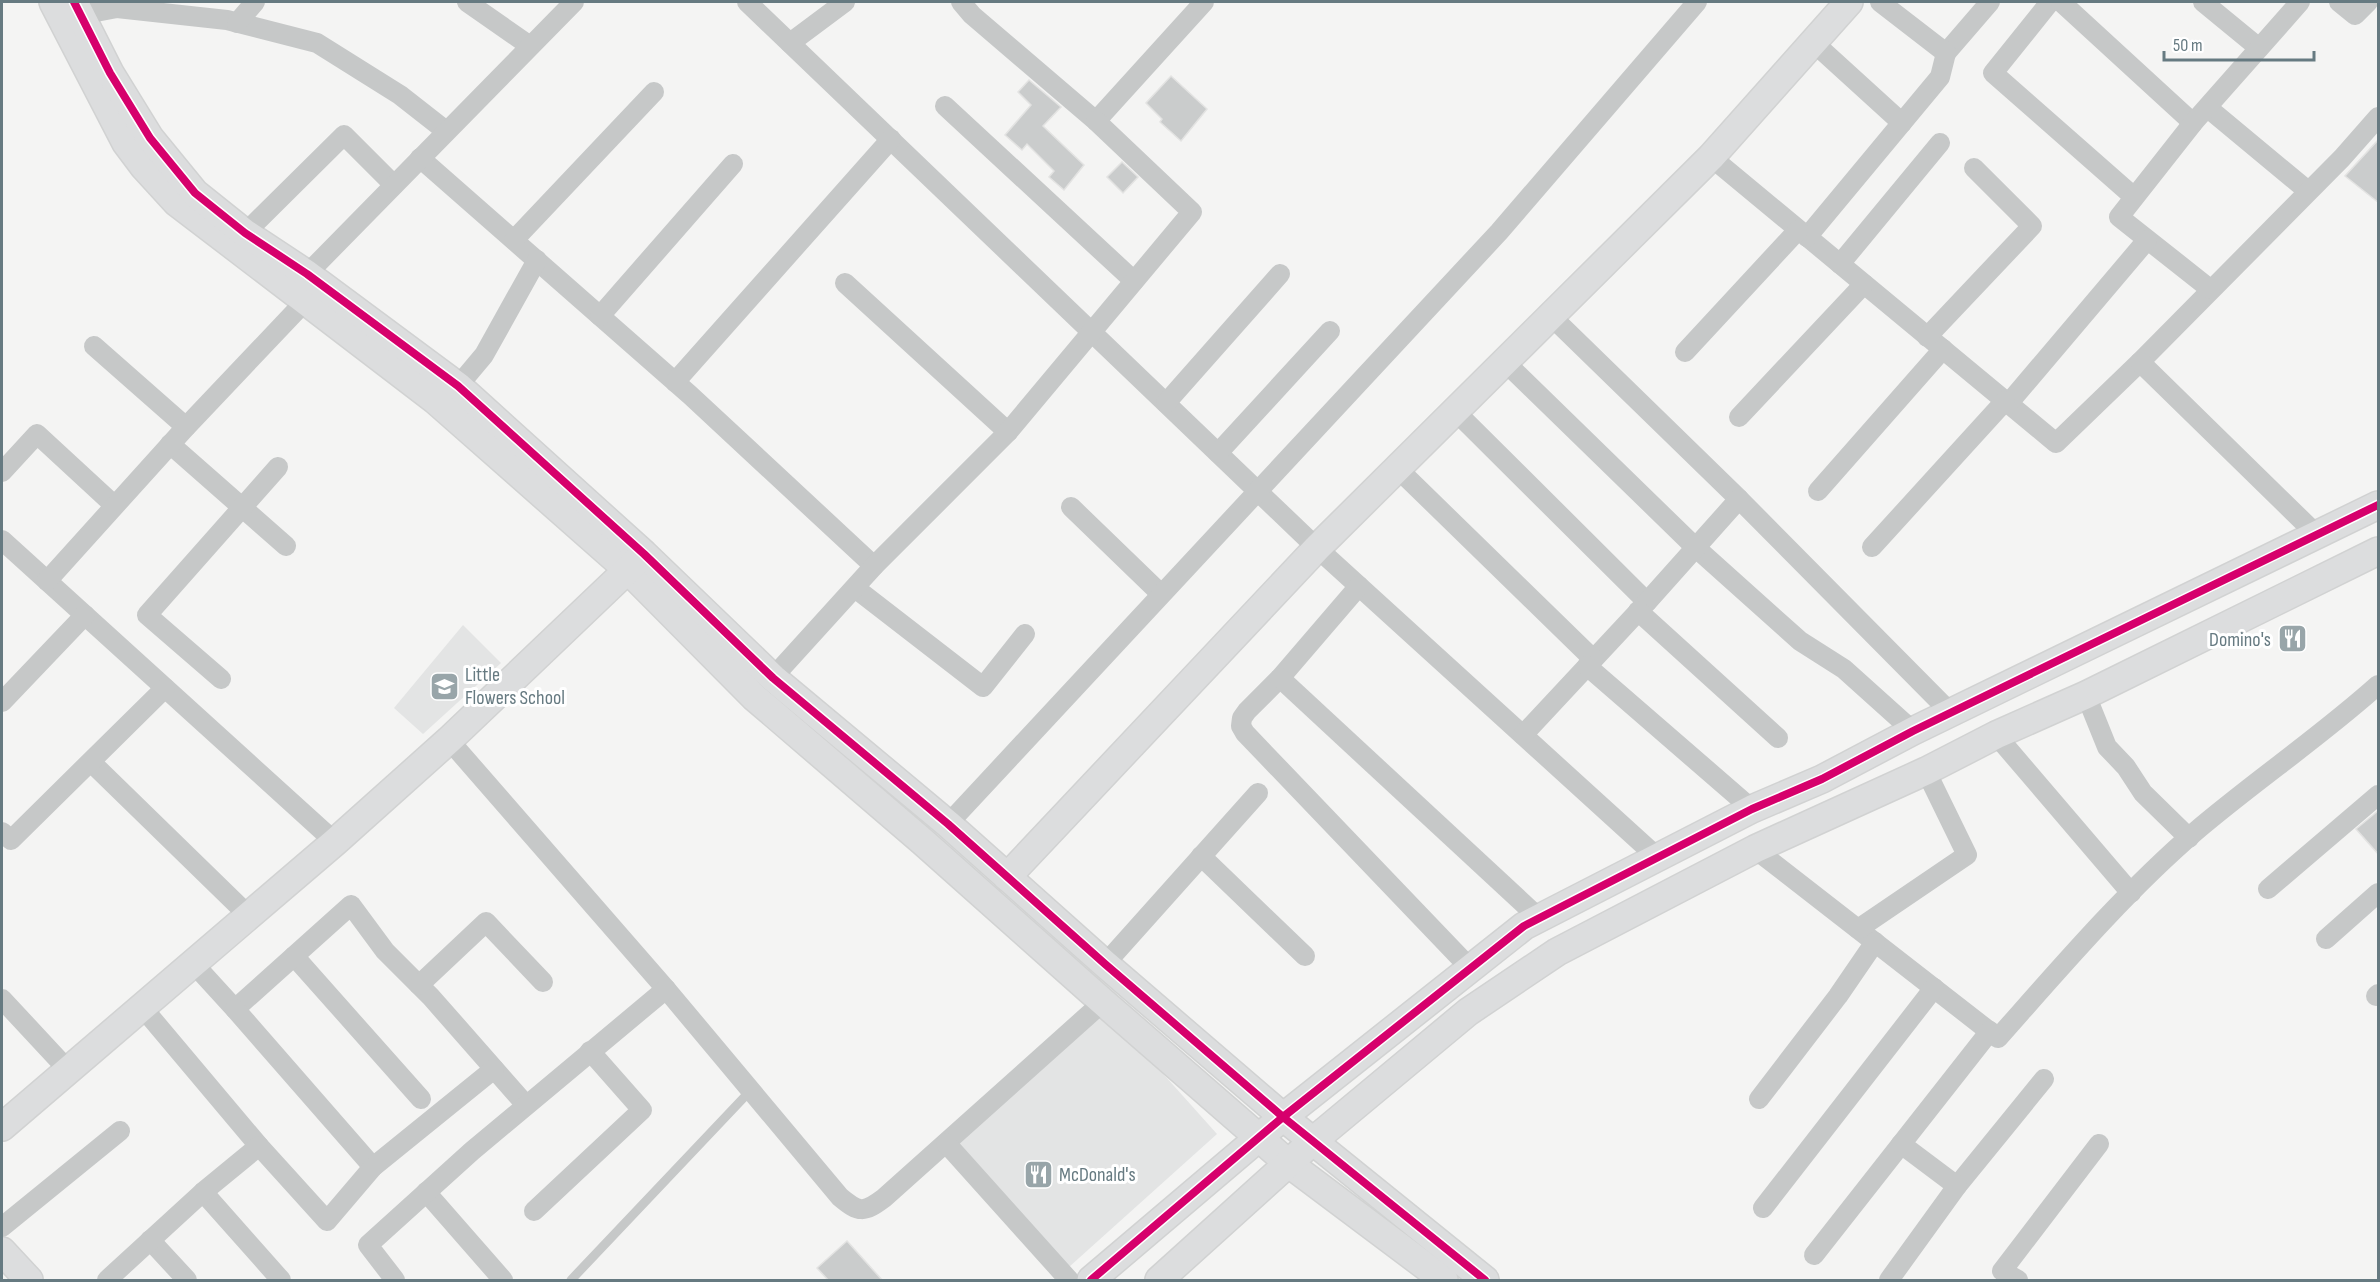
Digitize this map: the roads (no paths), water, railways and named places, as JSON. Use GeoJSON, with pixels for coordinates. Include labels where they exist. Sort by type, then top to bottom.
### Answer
{"type":"FeatureCollection","features":[{"type":"Feature","properties":{"kind":"street"},"geometry":{"type":"LineString","coordinates":[[53,2],[121,134],[144,167],[192,216],[311,286],[458,386],[922,841],[1288,1163],[1444,1281]]}},
{"type":"Feature","properties":{"kind":"street"},"geometry":{"type":"LineString","coordinates":[[237,23],[255,2]]}},
{"type":"Feature","properties":{"kind":"street"},"geometry":{"type":"LineString","coordinates":[[467,2],[530,46]]}},
{"type":"Feature","properties":{"kind":"street"},"geometry":{"type":"LineString","coordinates":[[46,581],[311,286],[394,185],[574,2]]}},
{"type":"Feature","properties":{"kind":"street"},"geometry":{"type":"LineString","coordinates":[[747,2],[1317,548],[1657,857]]}},
{"type":"Feature","properties":{"kind":"street"},"geometry":{"type":"LineString","coordinates":[[790,43],[845,2]]}},
{"type":"Feature","properties":{"kind":"street"},"geometry":{"type":"LineString","coordinates":[[763,687],[874,566],[1008,432],[1192,212],[1096,121],[972,15],[963,2]]}},
{"type":"Feature","properties":{"kind":"street"},"geometry":{"type":"LineString","coordinates":[[1096,121],[1204,2]]}},
{"type":"Feature","properties":{"kind":"street"},"geometry":{"type":"LineString","coordinates":[[948,824],[1499,232],[1697,2]]}},
{"type":"Feature","properties":{"kind":"street"},"geometry":{"type":"LineString","coordinates":[[1007,878],[1317,548],[1711,157],[1849,2]]}},
{"type":"Feature","properties":{"kind":"street"},"geometry":{"type":"LineString","coordinates":[[1880,2],[1946,53]]}},
{"type":"Feature","properties":{"kind":"street"},"geometry":{"type":"LineString","coordinates":[[1685,352],[1803,233],[1902,123],[1940,77],[1946,53],[1990,2]]}},
{"type":"Feature","properties":{"kind":"street"},"geometry":{"type":"LineString","coordinates":[[2050,2],[1993,73],[2134,197]]}},
{"type":"Feature","properties":{"kind":"street"},"geometry":{"type":"LineString","coordinates":[[2061,2],[2193,123]]}},
{"type":"Feature","properties":{"kind":"street"},"geometry":{"type":"LineString","coordinates":[[2203,2],[2259,48]]}},
{"type":"Feature","properties":{"kind":"street"},"geometry":{"type":"LineString","coordinates":[[2210,289],[2119,217],[2193,123],[2300,2]]}},
{"type":"Feature","properties":{"kind":"street"},"geometry":{"type":"LineString","coordinates":[[2339,2],[2355,15],[2368,2]]}},
{"type":"Feature","properties":{"kind":"street"},"geometry":{"type":"LineString","coordinates":[[446,131],[400,94],[317,43],[237,23],[121,5],[77,8],[110,73],[150,138],[195,193],[311,286],[435,400],[636,562]]}},
{"type":"Feature","properties":{"kind":"street"},"geometry":{"type":"LineString","coordinates":[[1813,42],[1902,123]]}},
{"type":"Feature","properties":{"kind":"street"},"geometry":{"type":"LineString","coordinates":[[514,240],[654,92]]}},
{"type":"Feature","properties":{"kind":"street"},"geometry":{"type":"LineString","coordinates":[[945,106],[1134,281]]}},
{"type":"Feature","properties":{"kind":"street"},"geometry":{"type":"LineString","coordinates":[[2208,108],[2308,191]]}},
{"type":"Feature","properties":{"kind":"street"},"geometry":{"type":"LineString","coordinates":[[1711,157],[2056,443],[2140,362],[2379,117]]}},
{"type":"Feature","properties":{"kind":"street"},"geometry":{"type":"LineString","coordinates":[[245,233],[344,135],[394,185]]}},
{"type":"Feature","properties":{"kind":"street"},"geometry":{"type":"LineString","coordinates":[[675,382],[891,139]]}},
{"type":"Feature","properties":{"kind":"street"},"geometry":{"type":"LineString","coordinates":[[1840,264],[1940,143]]}},
{"type":"Feature","properties":{"kind":"street"},"geometry":{"type":"LineString","coordinates":[[420,158],[675,382],[874,566]]}},
{"type":"Feature","properties":{"kind":"street"},"geometry":{"type":"LineString","coordinates":[[600,316],[733,164]]}},
{"type":"Feature","properties":{"kind":"street"},"geometry":{"type":"LineString","coordinates":[[1927,337],[2032,226],[1974,168]]}},
{"type":"Feature","properties":{"kind":"street"},"geometry":{"type":"LineString","coordinates":[[1872,547],[2007,402],[2147,240]]}},
{"type":"Feature","properties":{"kind":"street"},"geometry":{"type":"LineString","coordinates":[[458,386],[484,355],[537,260]]}},
{"type":"Feature","properties":{"kind":"street"},"geometry":{"type":"LineString","coordinates":[[1166,403],[1280,274]]}},
{"type":"Feature","properties":{"kind":"street"},"geometry":{"type":"LineString","coordinates":[[845,283],[1008,432]]}},
{"type":"Feature","properties":{"kind":"street"},"geometry":{"type":"LineString","coordinates":[[1739,417],[1864,284]]}},
{"type":"Feature","properties":{"kind":"street"},"geometry":{"type":"LineString","coordinates":[[1551,316],[1738,499],[1952,714]]}},
{"type":"Feature","properties":{"kind":"street"},"geometry":{"type":"LineString","coordinates":[[1218,453],[1330,331]]}},
{"type":"Feature","properties":{"kind":"street"},"geometry":{"type":"LineString","coordinates":[[94,346],[186,427]]}},
{"type":"Feature","properties":{"kind":"street"},"geometry":{"type":"LineString","coordinates":[[1818,490],[1943,349]]}},
{"type":"Feature","properties":{"kind":"street"},"geometry":{"type":"LineString","coordinates":[[1504,362],[1695,547],[1800,641],[1844,669],[1913,731]]}},
{"type":"Feature","properties":{"kind":"street"},"geometry":{"type":"LineString","coordinates":[[2140,362],[2318,535]]}},
{"type":"Feature","properties":{"kind":"street"},"geometry":{"type":"LineString","coordinates":[[1455,411],[1642,606],[1778,738]]}},
{"type":"Feature","properties":{"kind":"street"},"geometry":{"type":"LineString","coordinates":[[2,472],[37,434],[114,505]]}},
{"type":"Feature","properties":{"kind":"street"},"geometry":{"type":"LineString","coordinates":[[170,444],[286,546]]}},
{"type":"Feature","properties":{"kind":"street"},"geometry":{"type":"LineString","coordinates":[[221,679],[147,615],[278,467]]}},
{"type":"Feature","properties":{"kind":"street"},"geometry":{"type":"LineString","coordinates":[[1397,468],[1590,662],[1752,808]]}},
{"type":"Feature","properties":{"kind":"street"},"geometry":{"type":"LineString","coordinates":[[1523,735],[1738,499]]}},
{"type":"Feature","properties":{"kind":"street"},"geometry":{"type":"LineString","coordinates":[[1091,1281],[1283,1117],[1502,942],[1539,918],[1752,808],[1822,779],[1913,731],[2379,506]]}},
{"type":"Feature","properties":{"kind":"street"},"geometry":{"type":"LineString","coordinates":[[1071,507],[1161,594]]}},
{"type":"Feature","properties":{"kind":"street"},"geometry":{"type":"LineString","coordinates":[[2,540],[335,842]]}},
{"type":"Feature","properties":{"kind":"street"},"geometry":{"type":"LineString","coordinates":[[1159,1281],[1313,1141],[1468,1012],[1557,952],[1755,849],[1926,771],[1996,735],[2376,558]]}},
{"type":"Feature","properties":{"kind":"street"},"geometry":{"type":"LineString","coordinates":[[2,1127],[335,842],[449,740],[636,562]]}},
{"type":"Feature","properties":{"kind":"street"},"geometry":{"type":"LineString","coordinates":[[1359,586],[1280,678],[1242,718],[1241,726],[1245,733],[1470,968]]}},
{"type":"Feature","properties":{"kind":"street"},"geometry":{"type":"LineString","coordinates":[[855,588],[983,687],[1025,634]]}},
{"type":"Feature","properties":{"kind":"street"},"geometry":{"type":"LineString","coordinates":[[2,702],[85,615]]}},
{"type":"Feature","properties":{"kind":"street"},"geometry":{"type":"LineString","coordinates":[[1280,678],[1539,918]]}},
{"type":"Feature","properties":{"kind":"street"},"geometry":{"type":"LineString","coordinates":[[1755,849],[1998,1038],[2100,923],[2188,838],[2347,713],[2379,685]]}},
{"type":"Feature","properties":{"kind":"street"},"geometry":{"type":"LineString","coordinates":[[763,687],[948,824],[1105,964],[1283,1117],[1485,1281]]}},
{"type":"Feature","properties":{"kind":"street"},"geometry":{"type":"LineString","coordinates":[[2,832],[11,840],[165,688]]}},
{"type":"Feature","properties":{"kind":"street"},"geometry":{"type":"LineString","coordinates":[[2086,695],[2107,747],[2126,767],[2143,793],[2188,838]]}},
{"type":"Feature","properties":{"kind":"street"},"geometry":{"type":"LineString","coordinates":[[1996,735],[2131,893]]}},
{"type":"Feature","properties":{"kind":"street"},"geometry":{"type":"LineString","coordinates":[[449,740],[666,989],[840,1197],[852,1207],[861,1210],[872,1207],[884,1198],[1103,1002]]}},
{"type":"Feature","properties":{"kind":"street"},"geometry":{"type":"LineString","coordinates":[[91,762],[249,916]]}},
{"type":"Feature","properties":{"kind":"street"},"geometry":{"type":"LineString","coordinates":[[1858,929],[1967,855],[1926,771]]}},
{"type":"Feature","properties":{"kind":"street"},"geometry":{"type":"LineString","coordinates":[[1105,964],[1258,793]]}},
{"type":"Feature","properties":{"kind":"street"},"geometry":{"type":"LineString","coordinates":[[2268,890],[2379,795]]}},
{"type":"Feature","properties":{"kind":"street"},"geometry":{"type":"LineString","coordinates":[[1201,856],[1305,956]]}},
{"type":"Feature","properties":{"kind":"street"},"geometry":{"type":"LineString","coordinates":[[2326,939],[2379,893]]}},
{"type":"Feature","properties":{"kind":"street"},"geometry":{"type":"LineString","coordinates":[[235,1009],[351,905],[385,951],[419,985],[526,1105]]}},
{"type":"Feature","properties":{"kind":"street"},"geometry":{"type":"LineString","coordinates":[[419,985],[486,922],[543,982]]}},
{"type":"Feature","properties":{"kind":"street"},"geometry":{"type":"LineString","coordinates":[[1759,1099],[1875,942]]}},
{"type":"Feature","properties":{"kind":"street"},"geometry":{"type":"LineString","coordinates":[[294,956],[421,1099]]}},
{"type":"Feature","properties":{"kind":"street"},"geometry":{"type":"LineString","coordinates":[[193,963],[373,1167]]}},
{"type":"Feature","properties":{"kind":"street"},"geometry":{"type":"LineString","coordinates":[[1763,1208],[1934,988]]}},
{"type":"Feature","properties":{"kind":"street"},"geometry":{"type":"LineString","coordinates":[[395,1281],[368,1245],[526,1105],[666,989]]}},
{"type":"Feature","properties":{"kind":"street"},"geometry":{"type":"LineString","coordinates":[[2,999],[68,1070]]}},
{"type":"Feature","properties":{"kind":"street"},"geometry":{"type":"LineString","coordinates":[[142,1007],[259,1146],[327,1221],[373,1167],[494,1069]]}},
{"type":"Feature","properties":{"kind":"street"},"geometry":{"type":"LineString","coordinates":[[1814,1255],[1989,1031]]}},
{"type":"Feature","properties":{"kind":"street"},"geometry":{"type":"LineString","coordinates":[[534,1211],[642,1110],[591,1051]]}},
{"type":"Feature","properties":{"kind":"street"},"geometry":{"type":"LineString","coordinates":[[1889,1281],[1957,1186],[2044,1079]]}},
{"type":"Feature","properties":{"kind":"street"},"geometry":{"type":"LineString","coordinates":[[2,1227],[120,1131]]}},
{"type":"Feature","properties":{"kind":"street"},"geometry":{"type":"LineString","coordinates":[[946,1143],[1070,1281]]}},
{"type":"Feature","properties":{"kind":"street"},"geometry":{"type":"LineString","coordinates":[[1901,1144],[1957,1186]]}},
{"type":"Feature","properties":{"kind":"street"},"geometry":{"type":"LineString","coordinates":[[2018,1281],[2002,1271],[2099,1144]]}},
{"type":"Feature","properties":{"kind":"street"},"geometry":{"type":"LineString","coordinates":[[107,1281],[203,1192],[259,1146]]}},
{"type":"Feature","properties":{"kind":"street"},"geometry":{"type":"LineString","coordinates":[[203,1192],[281,1281]]}},
{"type":"Feature","properties":{"kind":"street"},"geometry":{"type":"LineString","coordinates":[[426,1192],[504,1281]]}},
{"type":"Feature","properties":{"kind":"street"},"geometry":{"type":"LineString","coordinates":[[150,1240],[187,1281]]}},
{"type":"Feature","properties":{"kind":"street"},"geometry":{"type":"LineString","coordinates":[[2,1251],[29,1281]]}},
{"type":"Feature","properties":{"kind":"lane"},"geometry":{"type":"LineString","coordinates":[[571,1281],[751,1090]]}},
{"type":"Feature","properties":{"kind":"place","name":"Domino's"},"geometry":{"type":"Point","coordinates":[2292,639]}},
{"type":"Feature","properties":{"kind":"place","name":"Little Flowers School"},"geometry":{"type":"Point","coordinates":[444,686]}},
{"type":"Feature","properties":{"kind":"place","name":"McDonald's"},"geometry":{"type":"Point","coordinates":[1038,1174]}}]}
